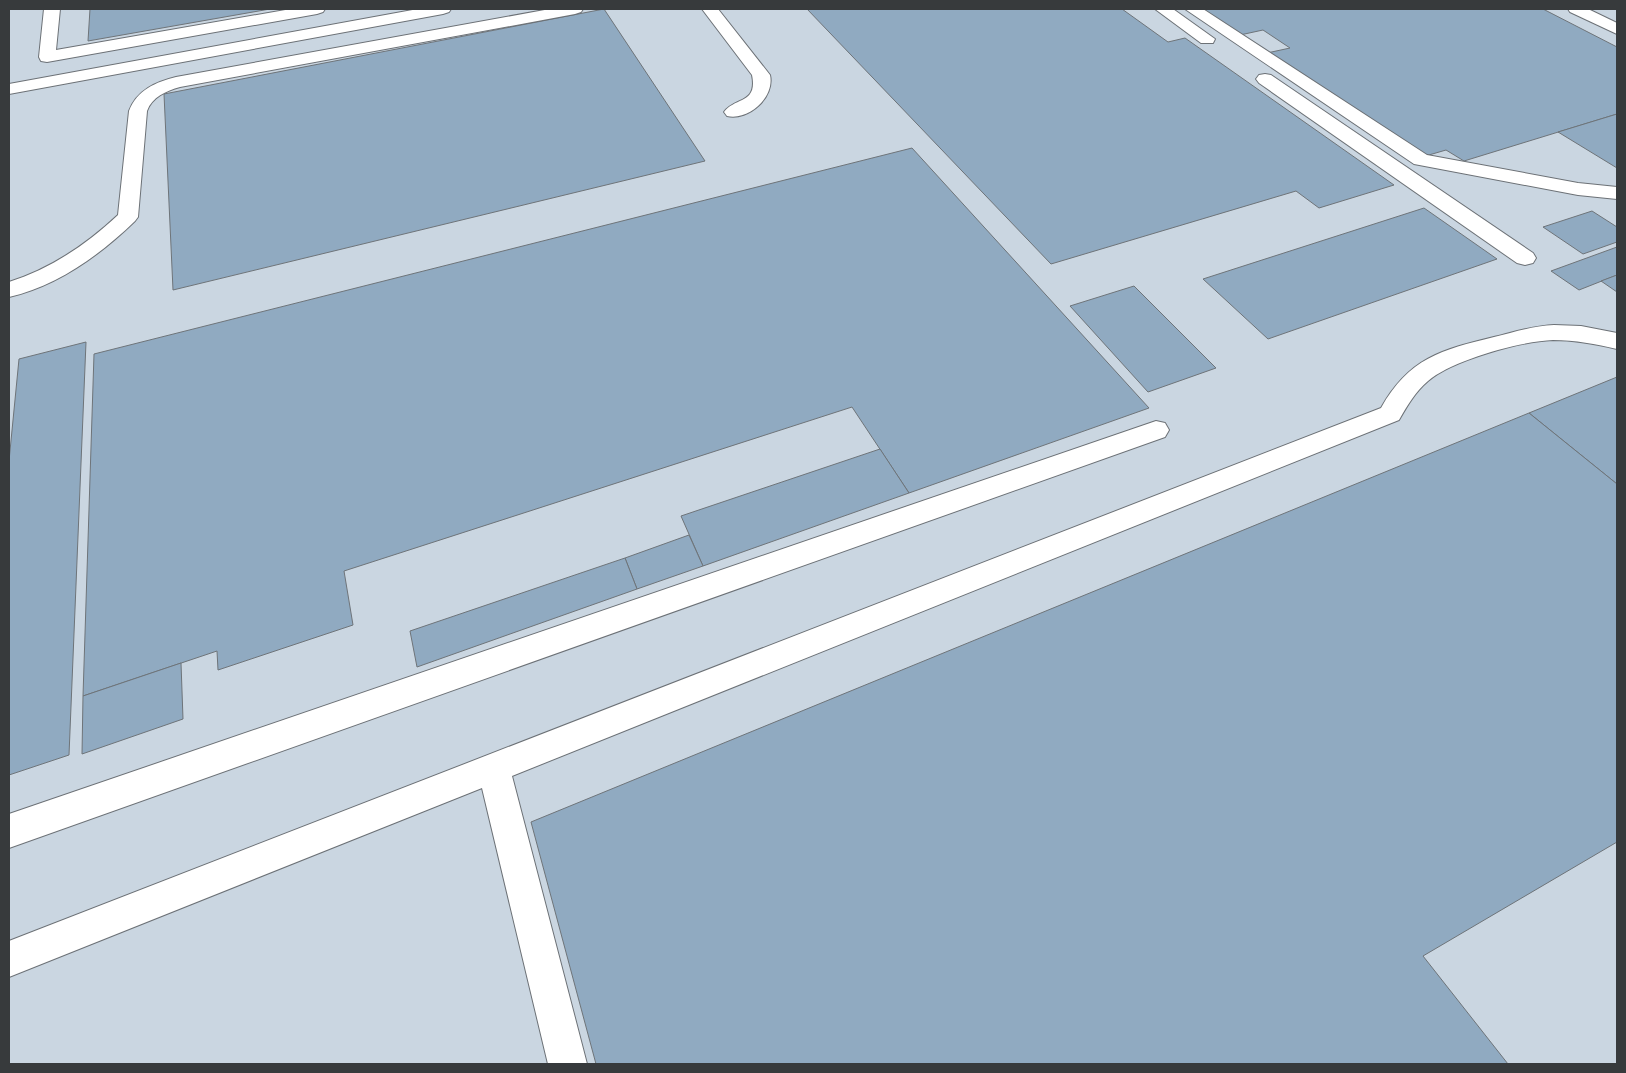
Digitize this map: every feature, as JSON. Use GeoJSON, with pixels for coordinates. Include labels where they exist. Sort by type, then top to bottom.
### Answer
{"type":"FeatureCollection","features":[{"type":"Feature","properties":{"kind":"street"},"geometry":{"type":"LineString","coordinates":[[52,9],[47,58],[317,9]]}},
{"type":"Feature","properties":{"kind":"street"},"geometry":{"type":"LineString","coordinates":[[9,89],[443,9]]}},
{"type":"Feature","properties":{"kind":"street"},"geometry":{"type":"LineString","coordinates":[[9,290],[41,277],[84,253],[116,229],[128,216],[138,111],[143,100],[157,90],[176,82],[575,9]]}},
{"type":"Feature","properties":{"kind":"street"},"geometry":{"type":"LineString","coordinates":[[710,9],[761,74],[764,82],[763,89],[758,97],[743,108],[733,112]]}},
{"type":"Feature","properties":{"kind":"street"},"geometry":{"type":"LineString","coordinates":[[1163,9],[1220,48]]}},
{"type":"Feature","properties":{"kind":"street"},"geometry":{"type":"LineString","coordinates":[[1193,9],[1421,160],[1578,189],[1617,193]]}},
{"type":"Feature","properties":{"kind":"street"},"geometry":{"type":"LineString","coordinates":[[1576,9],[1617,29]]}},
{"type":"Feature","properties":{"kind":"street"},"geometry":{"type":"LineString","coordinates":[[1254,71],[1525,258]]}},
{"type":"Feature","properties":{"kind":"street"},"geometry":{"type":"LineString","coordinates":[[9,959],[1390,414],[1405,388],[1420,373],[1439,361],[1461,352],[1544,333],[1570,333],[1617,341]]}},
{"type":"Feature","properties":{"kind":"street"},"geometry":{"type":"LineString","coordinates":[[9,831],[1156,430]]}},
{"type":"Feature","properties":{"kind":"street"},"geometry":{"type":"LineString","coordinates":[[494,768],[568,1064]]}},
{"type":"Feature","properties":{"kind":"shaded area"},"geometry":{"type":"Polygon","coordinates":[[[9,9],[1617,9],[1617,1064],[9,1064],[9,9]]]}},
{"type":"Feature","properties":{"kind":"building"},"geometry":{"type":"Polygon","coordinates":[[[90,9],[270,9],[88,41],[90,9]]]}},
{"type":"Feature","properties":{"kind":"building"},"geometry":{"type":"Polygon","coordinates":[[[604,9],[705,161],[173,290],[164,94],[604,9]]]}},
{"type":"Feature","properties":{"kind":"building"},"geometry":{"type":"Polygon","coordinates":[[[807,9],[1122,9],[1168,42],[1185,38],[1394,185],[1319,208],[1296,191],[1051,264],[807,9]]]}},
{"type":"Feature","properties":{"kind":"building"},"geometry":{"type":"Polygon","coordinates":[[[1201,9],[1543,9],[1617,47],[1617,114],[1464,161],[1446,150],[1422,157],[1267,53],[1290,48],[1263,30],[1240,35],[1201,9]]]}},
{"type":"Feature","properties":{"kind":"building"},"geometry":{"type":"Polygon","coordinates":[[[1617,114],[1617,168],[1558,132],[1617,114]]]}},
{"type":"Feature","properties":{"kind":"building"},"geometry":{"type":"Polygon","coordinates":[[[912,148],[1149,408],[909,493],[852,407],[344,571],[353,625],[218,670],[217,651],[83,696],[94,354],[912,148]]]}},
{"type":"Feature","properties":{"kind":"building"},"geometry":{"type":"Polygon","coordinates":[[[1424,208],[1497,259],[1268,339],[1203,279],[1424,208]]]}},
{"type":"Feature","properties":{"kind":"building"},"geometry":{"type":"Polygon","coordinates":[[[1592,211],[1617,227],[1617,242],[1583,254],[1543,227],[1592,211]]]}},
{"type":"Feature","properties":{"kind":"building"},"geometry":{"type":"Polygon","coordinates":[[[1617,247],[1617,275],[1579,290],[1551,271],[1617,247]]]}},
{"type":"Feature","properties":{"kind":"building"},"geometry":{"type":"Polygon","coordinates":[[[1617,275],[1617,292],[1601,281],[1617,275]]]}},
{"type":"Feature","properties":{"kind":"building"},"geometry":{"type":"Polygon","coordinates":[[[1134,286],[1216,368],[1148,392],[1070,306],[1134,286]]]}},
{"type":"Feature","properties":{"kind":"building"},"geometry":{"type":"Polygon","coordinates":[[[86,342],[69,755],[9,775],[9,461],[19,359],[86,342]]]}},
{"type":"Feature","properties":{"kind":"building"},"geometry":{"type":"Polygon","coordinates":[[[1617,377],[1617,484],[1529,413],[1617,377]]]}},
{"type":"Feature","properties":{"kind":"building"},"geometry":{"type":"Polygon","coordinates":[[[1529,413],[1617,484],[1617,842],[1423,956],[1508,1064],[596,1064],[531,822],[1529,413]]]}},
{"type":"Feature","properties":{"kind":"building"},"geometry":{"type":"Polygon","coordinates":[[[880,449],[909,493],[703,566],[681,516],[880,449]]]}},
{"type":"Feature","properties":{"kind":"building"},"geometry":{"type":"Polygon","coordinates":[[[689,535],[703,566],[637,589],[625,558],[689,535]]]}},
{"type":"Feature","properties":{"kind":"building"},"geometry":{"type":"Polygon","coordinates":[[[625,558],[637,589],[417,667],[410,631],[625,558]]]}},
{"type":"Feature","properties":{"kind":"building"},"geometry":{"type":"Polygon","coordinates":[[[181,663],[183,719],[82,754],[83,696],[181,663]]]}}]}
